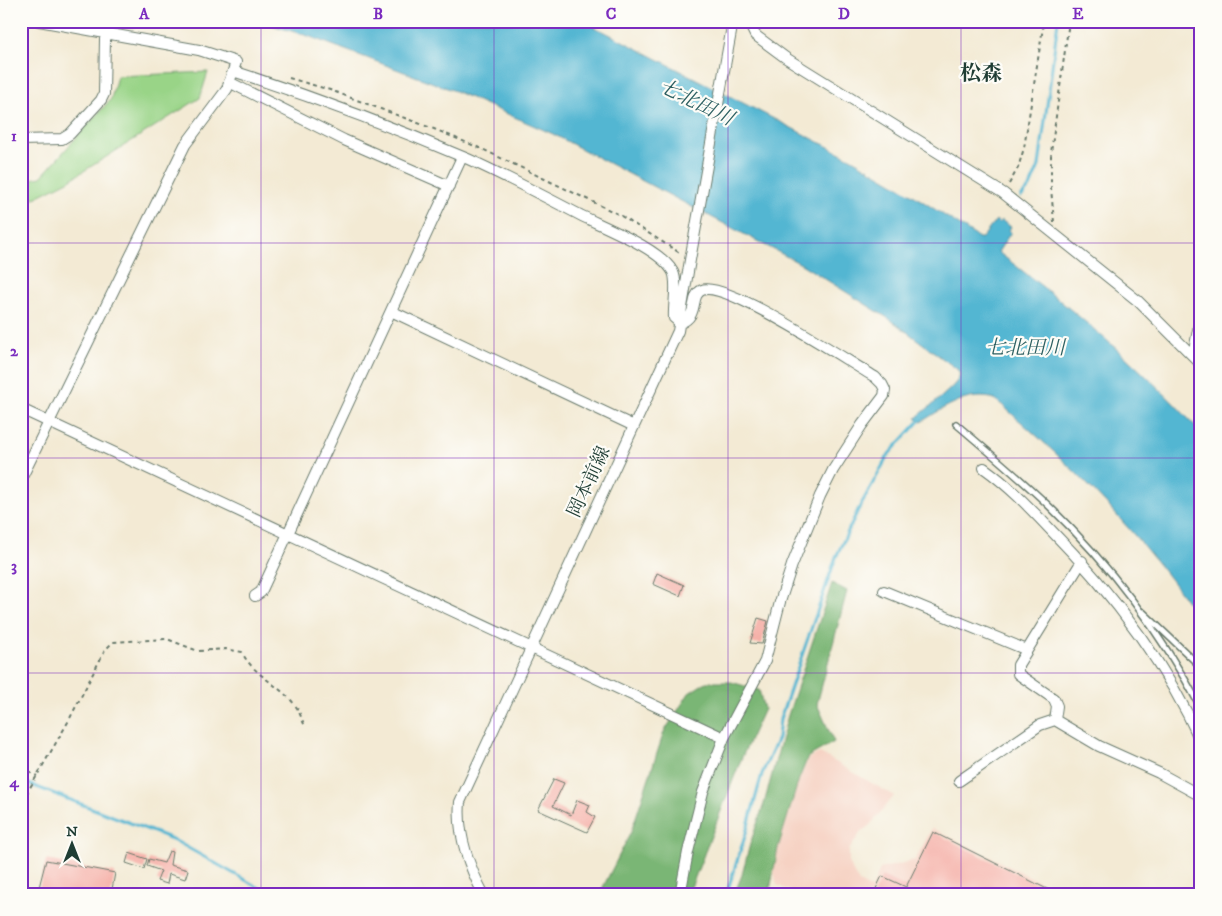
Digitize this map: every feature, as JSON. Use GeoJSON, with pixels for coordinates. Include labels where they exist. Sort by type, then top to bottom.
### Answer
{"type":"FeatureCollection","features":[{"type":"Feature","properties":{"kind":"street"},"geometry":{"type":"LineString","coordinates":[[21,479],[185,145],[227,89],[236,62],[199,50],[39,21]]}},
{"type":"Feature","properties":{"kind":"street"},"geometry":{"type":"LineString","coordinates":[[679,327],[733,21]]}},
{"type":"Feature","properties":{"kind":"street"},"geometry":{"type":"LineString","coordinates":[[748,21],[755,35],[786,58],[1003,193],[1138,301],[1197,360]]}},
{"type":"Feature","properties":{"kind":"street"},"geometry":{"type":"LineString","coordinates":[[21,140],[62,139],[70,134],[101,100],[104,94],[105,39],[108,33]]}},
{"type":"Feature","properties":{"kind":"street"},"geometry":{"type":"LineString","coordinates":[[233,71],[304,94],[402,131],[462,157],[646,246],[673,273],[675,285],[674,318],[679,327]]}},
{"type":"Feature","properties":{"kind":"street"},"geometry":{"type":"LineString","coordinates":[[229,82],[344,140],[449,186]]}},
{"type":"Feature","properties":{"kind":"street"},"geometry":{"type":"LineString","coordinates":[[255,596],[260,592],[288,534],[462,157]]}},
{"type":"Feature","properties":{"kind":"street"},"geometry":{"type":"LineString","coordinates":[[679,327],[692,313],[700,292],[703,290],[721,292],[766,312],[875,377],[885,390],[884,396],[862,425],[833,470],[820,496],[792,565],[780,602],[765,661],[724,738],[703,792],[688,852],[680,895]]}},
{"type":"Feature","properties":{"kind":"street"},"geometry":{"type":"LineString","coordinates":[[391,311],[634,426]]}},
{"type":"Feature","properties":{"kind":"street"},"geometry":{"type":"LineString","coordinates":[[1197,360],[1200,321]]}},
{"type":"Feature","properties":{"kind":"street","name":"岡本前線"},"geometry":{"type":"LineString","coordinates":[[484,895],[466,852],[461,833],[460,802],[679,327]]}},
{"type":"Feature","properties":{"kind":"street"},"geometry":{"type":"LineString","coordinates":[[21,409],[724,738]]}},
{"type":"Feature","properties":{"kind":"street"},"geometry":{"type":"LineString","coordinates":[[984,468],[999,478],[1018,496],[1082,561],[1135,628],[1163,671],[1191,720],[1201,742]]}},
{"type":"Feature","properties":{"kind":"street"},"geometry":{"type":"LineString","coordinates":[[1055,720],[1057,706],[1054,699],[1018,674],[1018,665],[1082,561]]}},
{"type":"Feature","properties":{"kind":"street"},"geometry":{"type":"LineString","coordinates":[[884,591],[1026,650]]}},
{"type":"Feature","properties":{"kind":"street"},"geometry":{"type":"LineString","coordinates":[[960,782],[1040,726],[1055,720]]}},
{"type":"Feature","properties":{"kind":"street"},"geometry":{"type":"LineString","coordinates":[[1055,720],[1099,746],[1159,773],[1201,796]]}},
{"type":"Feature","properties":{"kind":"lane"},"geometry":{"type":"LineString","coordinates":[[956,424],[1051,508],[1093,554],[1138,608],[1184,678],[1201,708]]}},
{"type":"Feature","properties":{"kind":"lane"},"geometry":{"type":"LineString","coordinates":[[1138,608],[1162,628],[1201,667]]}},
{"type":"Feature","properties":{"kind":"path"},"geometry":{"type":"LineString","coordinates":[[1003,193],[1018,168],[1024,148],[1044,21]]}},
{"type":"Feature","properties":{"kind":"path"},"geometry":{"type":"LineString","coordinates":[[1051,231],[1054,222],[1051,188],[1051,153],[1069,21]]}},
{"type":"Feature","properties":{"kind":"path"},"geometry":{"type":"LineString","coordinates":[[21,800],[68,722],[105,650],[113,642],[167,639],[198,651],[226,649],[242,652],[246,660],[282,691],[297,708],[304,726]]}},
{"type":"Feature","properties":{"kind":"path"},"geometry":{"type":"LineString","coordinates":[[21,768],[37,776]]}},
{"type":"Feature","properties":{"kind":"path"},"geometry":{"type":"LineString","coordinates":[[858,895],[861,888]]}},
{"type":"Feature","properties":{"kind":"shaded area"},"geometry":{"type":"Polygon","coordinates":[[[820,753],[894,796],[870,825],[861,832],[849,850],[849,864],[859,882],[872,889],[880,869],[915,860],[932,828],[1067,895],[800,895],[777,885],[774,872],[778,850],[798,783],[809,758],[820,753]]]}},
{"type":"Feature","properties":{"kind":"green space"},"geometry":{"type":"Polygon","coordinates":[[[208,72],[200,98],[68,181],[21,205],[21,181],[41,177],[111,99],[117,76],[208,72]]]}},
{"type":"Feature","properties":{"kind":"green space"},"geometry":{"type":"Polygon","coordinates":[[[832,583],[847,591],[817,704],[834,742],[808,757],[799,779],[778,848],[769,895],[734,895],[764,804],[788,715],[832,583]]]}},
{"type":"Feature","properties":{"kind":"green space"},"geometry":{"type":"Polygon","coordinates":[[[706,682],[731,682],[759,690],[764,709],[742,757],[692,885],[685,895],[599,895],[631,832],[664,732],[689,693],[706,682]]]}},
{"type":"Feature","properties":{"kind":"water","name":"七北田川"},"geometry":{"type":"Polygon","coordinates":[[[258,21],[580,21],[852,159],[913,195],[979,238],[982,238],[996,220],[999,223],[1001,220],[1011,227],[1009,230],[1011,232],[998,252],[1052,294],[1129,360],[1201,432],[1201,621],[1165,572],[1111,509],[1057,455],[998,402],[991,398],[972,398],[954,403],[921,422],[916,418],[953,386],[959,377],[959,373],[958,370],[891,320],[801,264],[553,134],[455,91],[308,36],[258,21]]]}},
{"type":"Feature","properties":{"kind":"building"},"geometry":{"type":"Polygon","coordinates":[[[657,573],[684,585],[680,596],[653,584],[657,573]]]}},
{"type":"Feature","properties":{"kind":"building"},"geometry":{"type":"Polygon","coordinates":[[[758,618],[768,621],[762,644],[750,643],[758,618]]]}},
{"type":"Feature","properties":{"kind":"building"},"geometry":{"type":"Polygon","coordinates":[[[554,779],[564,783],[553,806],[571,815],[577,800],[590,805],[587,812],[595,817],[587,832],[538,810],[554,779]]]}},
{"type":"Feature","properties":{"kind":"building"},"geometry":{"type":"Polygon","coordinates":[[[933,832],[1059,895],[873,895],[882,876],[906,887],[933,832]]]}},
{"type":"Feature","properties":{"kind":"building"},"geometry":{"type":"Polygon","coordinates":[[[169,851],[172,852],[170,865],[188,870],[185,879],[169,874],[167,884],[157,881],[161,871],[147,866],[149,859],[164,863],[169,851]]]}},
{"type":"Feature","properties":{"kind":"building"},"geometry":{"type":"Polygon","coordinates":[[[129,853],[147,859],[144,869],[126,863],[129,853]]]}},
{"type":"Feature","properties":{"kind":"building"},"geometry":{"type":"Polygon","coordinates":[[[46,860],[115,873],[111,895],[37,895],[46,860]]]}},
{"type":"Feature","properties":{"kind":"waterway"},"geometry":{"type":"LineString","coordinates":[[1021,197],[1030,187],[1039,166],[1058,21]]}},
{"type":"Feature","properties":{"kind":"waterway"},"geometry":{"type":"LineString","coordinates":[[726,895],[762,774],[778,738],[780,719],[836,557],[858,510],[889,454],[921,419]]}},
{"type":"Feature","properties":{"kind":"waterway"},"geometry":{"type":"LineString","coordinates":[[21,781],[172,839],[272,895]]}},
{"type":"Feature","properties":{"kind":"district","name":"松森"},"geometry":{"type":"Point","coordinates":[981,74]}}]}
